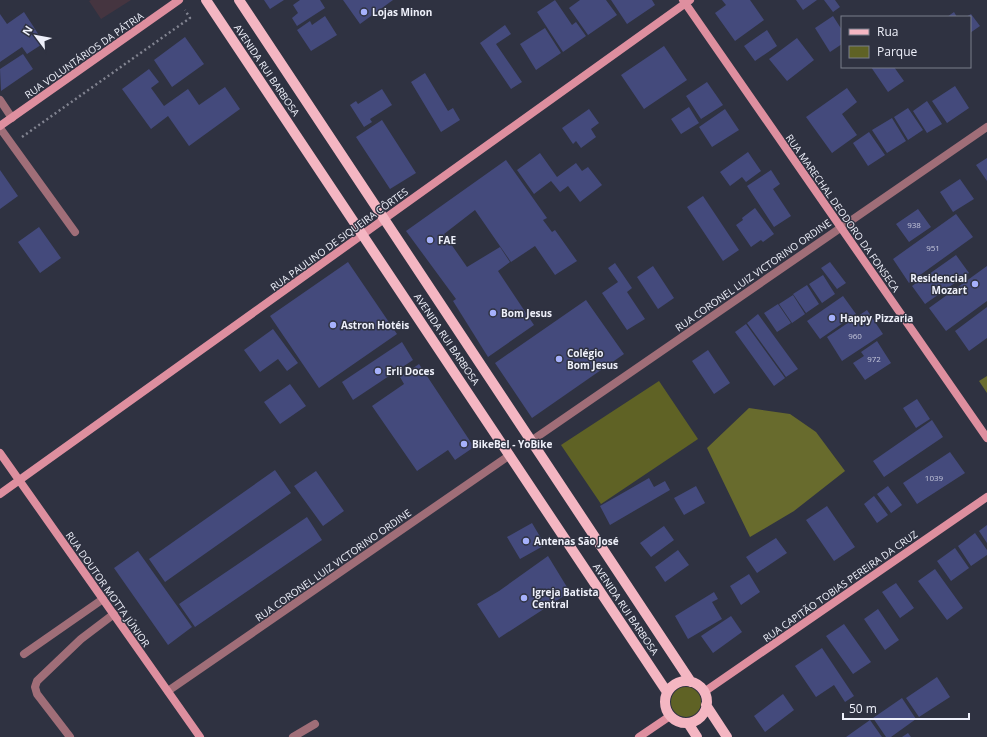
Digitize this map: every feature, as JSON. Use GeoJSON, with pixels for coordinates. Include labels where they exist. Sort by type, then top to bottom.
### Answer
{"type":"FeatureCollection","features":[{"type":"Feature","properties":{"kind":"main road","name":"AVENIDA RUI BARBOSA"},"geometry":{"type":"LineString","coordinates":[[206,0],[667,692]]}},
{"type":"Feature","properties":{"kind":"main road","name":"AVENIDA RUI BARBOSA"},"geometry":{"type":"LineString","coordinates":[[239,0],[691,682]]}},
{"type":"Feature","properties":{"kind":"main road"},"geometry":{"type":"LineString","coordinates":[[684,681],[691,682],[696,684],[704,692],[706,705],[704,712],[694,721],[688,723],[678,722],[670,716],[665,707],[667,692],[672,686],[678,683],[684,681]]}},
{"type":"Feature","properties":{"kind":"main road"},"geometry":{"type":"LineString","coordinates":[[706,705],[728,737]]}},
{"type":"Feature","properties":{"kind":"main road"},"geometry":{"type":"LineString","coordinates":[[688,723],[697,737]]}},
{"type":"Feature","properties":{"kind":"street","name":"RUA VOLUNTÁRIOS DA PÁTRIA"},"geometry":{"type":"LineString","coordinates":[[0,127],[179,0]]}},
{"type":"Feature","properties":{"kind":"street","name":"RUA PAULINO DE SIQUEIRA CÔRTES"},"geometry":{"type":"LineString","coordinates":[[0,494],[686,1]]}},
{"type":"Feature","properties":{"kind":"street","name":"RUA MARECHAL DEODORO DA FONSECA"},"geometry":{"type":"LineString","coordinates":[[686,1],[987,438]]}},
{"type":"Feature","properties":{"kind":"street"},"geometry":{"type":"LineString","coordinates":[[0,100],[12,118]]}},
{"type":"Feature","properties":{"kind":"street"},"geometry":{"type":"LineString","coordinates":[[0,127],[75,232]]}},
{"type":"Feature","properties":{"kind":"street","name":"RUA CORONEL LUIZ VICTORINO ORDINE"},"geometry":{"type":"LineString","coordinates":[[531,441],[987,127]]}},
{"type":"Feature","properties":{"kind":"street","name":"RUA DOUTOR MOTTA JÚNIOR"},"geometry":{"type":"LineString","coordinates":[[0,453],[200,737]]}},
{"type":"Feature","properties":{"kind":"street","name":"RUA CORONEL LUIZ VICTORINO ORDINE"},"geometry":{"type":"LineString","coordinates":[[168,691],[510,455]]}},
{"type":"Feature","properties":{"kind":"street","name":"RUA CAPITÃO TOBIAS PEREIRA DA CRUZ"},"geometry":{"type":"LineString","coordinates":[[704,692],[987,497]]}},
{"type":"Feature","properties":{"kind":"street"},"geometry":{"type":"LineString","coordinates":[[24,654],[103,599]]}},
{"type":"Feature","properties":{"kind":"street"},"geometry":{"type":"LineString","coordinates":[[70,737],[37,694],[35,687],[37,681],[81,640],[114,614]]}},
{"type":"Feature","properties":{"kind":"street"},"geometry":{"type":"LineString","coordinates":[[639,737],[670,716]]}},
{"type":"Feature","properties":{"kind":"street"},"geometry":{"type":"LineString","coordinates":[[293,737],[315,724]]}},
{"type":"Feature","properties":{"kind":"path"},"geometry":{"type":"LineString","coordinates":[[11,144],[190,18],[179,0]]}},
{"type":"Feature","properties":{"kind":"shaded area"},"geometry":{"type":"Polygon","coordinates":[[[131,0],[101,19],[89,1],[131,0]]]}},
{"type":"Feature","properties":{"kind":"green space"},"geometry":{"type":"Polygon","coordinates":[[[987,376],[987,393],[979,381],[987,376]]]}},
{"type":"Feature","properties":{"kind":"green space"},"geometry":{"type":"Polygon","coordinates":[[[659,381],[698,439],[601,504],[561,445],[659,381]]]}},
{"type":"Feature","properties":{"kind":"green space"},"geometry":{"type":"Polygon","coordinates":[[[749,408],[790,414],[816,432],[845,471],[794,511],[750,537],[707,448],[749,408]]]}},
{"type":"Feature","properties":{"kind":"green space"},"geometry":{"type":"Polygon","coordinates":[[[686,687],[697,691],[701,702],[697,713],[686,717],[675,713],[671,702],[675,691],[686,687]]]}},
{"type":"Feature","properties":{"kind":"building"},"geometry":{"type":"Polygon","coordinates":[[[264,0],[284,0],[270,9],[264,0]]]}},
{"type":"Feature","properties":{"kind":"building"},"geometry":{"type":"Polygon","coordinates":[[[300,0],[320,0],[325,8],[297,26],[292,18],[298,13],[293,5],[300,0]]]}},
{"type":"Feature","properties":{"kind":"building","name":"Lojas Minon"},"geometry":{"type":"Polygon","coordinates":[[[343,0],[393,0],[360,24],[343,0]]]}},
{"type":"Feature","properties":{"kind":"building"},"geometry":{"type":"Polygon","coordinates":[[[555,0],[572,25],[576,22],[586,36],[563,52],[537,12],[555,0]]]}},
{"type":"Feature","properties":{"kind":"building"},"geometry":{"type":"Polygon","coordinates":[[[580,0],[606,0],[617,15],[588,35],[569,8],[580,0]]]}},
{"type":"Feature","properties":{"kind":"building"},"geometry":{"type":"Polygon","coordinates":[[[611,0],[652,0],[655,5],[627,24],[611,0]]]}},
{"type":"Feature","properties":{"kind":"building"},"geometry":{"type":"Polygon","coordinates":[[[722,0],[750,0],[764,20],[735,41],[715,13],[726,5],[722,0]]]}},
{"type":"Feature","properties":{"kind":"building"},"geometry":{"type":"Polygon","coordinates":[[[796,0],[817,0],[803,10],[796,0]]]}},
{"type":"Feature","properties":{"kind":"building"},"geometry":{"type":"Polygon","coordinates":[[[824,0],[835,0],[840,7],[833,12],[824,0]]]}},
{"type":"Feature","properties":{"kind":"building"},"geometry":{"type":"Polygon","coordinates":[[[24,12],[44,43],[27,54],[22,47],[0,62],[0,14],[7,24],[24,12]]]}},
{"type":"Feature","properties":{"kind":"building"},"geometry":{"type":"Polygon","coordinates":[[[954,12],[956,16],[948,16],[954,12]]]}},
{"type":"Feature","properties":{"kind":"building"},"geometry":{"type":"Polygon","coordinates":[[[971,14],[980,26],[971,32],[971,16],[968,16],[971,14]]]}},
{"type":"Feature","properties":{"kind":"building"},"geometry":{"type":"Polygon","coordinates":[[[325,16],[337,35],[311,51],[297,30],[310,21],[312,25],[325,16]]]}},
{"type":"Feature","properties":{"kind":"building"},"geometry":{"type":"Polygon","coordinates":[[[833,16],[841,28],[841,45],[830,52],[815,28],[833,16]]]}},
{"type":"Feature","properties":{"kind":"building"},"geometry":{"type":"Polygon","coordinates":[[[505,25],[511,34],[496,44],[522,82],[511,89],[480,43],[505,25]]]}},
{"type":"Feature","properties":{"kind":"building"},"geometry":{"type":"Polygon","coordinates":[[[545,28],[561,53],[536,70],[520,44],[545,28]]]}},
{"type":"Feature","properties":{"kind":"building"},"geometry":{"type":"Polygon","coordinates":[[[767,30],[777,46],[755,61],[744,46],[767,30]]]}},
{"type":"Feature","properties":{"kind":"building"},"geometry":{"type":"Polygon","coordinates":[[[185,37],[204,64],[172,87],[154,60],[185,37]]]}},
{"type":"Feature","properties":{"kind":"building"},"geometry":{"type":"Polygon","coordinates":[[[797,38],[814,60],[787,81],[769,59],[797,38]]]}},
{"type":"Feature","properties":{"kind":"building"},"geometry":{"type":"Polygon","coordinates":[[[664,46],[687,80],[644,109],[621,75],[664,46]]]}},
{"type":"Feature","properties":{"kind":"building"},"geometry":{"type":"Polygon","coordinates":[[[23,54],[33,69],[1,91],[0,69],[23,54]]]}},
{"type":"Feature","properties":{"kind":"building"},"geometry":{"type":"Polygon","coordinates":[[[872,68],[895,68],[904,81],[888,92],[872,68]]]}},
{"type":"Feature","properties":{"kind":"building"},"geometry":{"type":"Polygon","coordinates":[[[149,69],[159,82],[151,88],[164,106],[188,89],[199,105],[225,87],[240,109],[189,146],[168,116],[151,129],[122,89],[149,69]]]}},
{"type":"Feature","properties":{"kind":"building"},"geometry":{"type":"Polygon","coordinates":[[[425,73],[448,111],[453,108],[460,120],[441,132],[411,82],[425,73]]]}},
{"type":"Feature","properties":{"kind":"building"},"geometry":{"type":"Polygon","coordinates":[[[707,82],[723,105],[701,119],[686,96],[707,82]]]}},
{"type":"Feature","properties":{"kind":"building"},"geometry":{"type":"Polygon","coordinates":[[[955,86],[969,108],[947,123],[932,101],[955,86]]]}},
{"type":"Feature","properties":{"kind":"building"},"geometry":{"type":"Polygon","coordinates":[[[847,88],[857,102],[842,114],[857,135],[832,153],[806,117],[847,88]]]}},
{"type":"Feature","properties":{"kind":"building"},"geometry":{"type":"Polygon","coordinates":[[[382,89],[392,105],[370,119],[372,122],[364,127],[350,105],[356,101],[358,104],[382,89]]]}},
{"type":"Feature","properties":{"kind":"building"},"geometry":{"type":"Polygon","coordinates":[[[927,101],[942,124],[927,133],[913,111],[927,101]]]}},
{"type":"Feature","properties":{"kind":"building"},"geometry":{"type":"Polygon","coordinates":[[[689,107],[699,123],[681,134],[671,119],[689,107]]]}},
{"type":"Feature","properties":{"kind":"building"},"geometry":{"type":"Polygon","coordinates":[[[908,108],[923,130],[908,140],[894,117],[908,108]]]}},
{"type":"Feature","properties":{"kind":"building"},"geometry":{"type":"Polygon","coordinates":[[[589,109],[599,123],[591,129],[596,137],[581,148],[576,141],[573,144],[562,128],[589,109]]]}},
{"type":"Feature","properties":{"kind":"building"},"geometry":{"type":"Polygon","coordinates":[[[725,109],[739,130],[712,147],[699,127],[725,109]]]}},
{"type":"Feature","properties":{"kind":"building"},"geometry":{"type":"Polygon","coordinates":[[[892,118],[906,141],[887,153],[872,130],[892,118]]]}},
{"type":"Feature","properties":{"kind":"building"},"geometry":{"type":"Polygon","coordinates":[[[382,120],[416,173],[390,189],[356,137],[382,120]]]}},
{"type":"Feature","properties":{"kind":"building"},"geometry":{"type":"Polygon","coordinates":[[[869,132],[885,155],[868,166],[853,143],[869,132]]]}},
{"type":"Feature","properties":{"kind":"building"},"geometry":{"type":"Polygon","coordinates":[[[748,152],[761,171],[746,182],[742,177],[730,186],[720,172],[748,152]]]}},
{"type":"Feature","properties":{"kind":"building"},"geometry":{"type":"Polygon","coordinates":[[[540,153],[557,177],[576,163],[582,171],[588,167],[602,185],[580,202],[568,186],[560,192],[551,181],[534,194],[517,170],[540,153]]]}},
{"type":"Feature","properties":{"kind":"building"},"geometry":{"type":"Polygon","coordinates":[[[987,158],[987,181],[976,165],[987,158]]]}},
{"type":"Feature","properties":{"kind":"building"},"geometry":{"type":"Polygon","coordinates":[[[506,160],[547,218],[543,220],[552,232],[555,230],[577,261],[555,275],[535,246],[511,262],[475,210],[444,234],[467,267],[500,247],[510,262],[498,271],[534,325],[488,357],[453,301],[456,299],[406,231],[506,160]]]}},
{"type":"Feature","properties":{"kind":"building"},"geometry":{"type":"Polygon","coordinates":[[[0,170],[18,196],[0,209],[0,170]]]}},
{"type":"Feature","properties":{"kind":"building"},"geometry":{"type":"Polygon","coordinates":[[[771,170],[780,184],[773,189],[791,216],[774,227],[747,186],[771,170]]]}},
{"type":"Feature","properties":{"kind":"building"},"geometry":{"type":"Polygon","coordinates":[[[960,179],[974,199],[953,212],[940,192],[960,179]]]}},
{"type":"Feature","properties":{"kind":"building"},"geometry":{"type":"Polygon","coordinates":[[[703,196],[739,250],[723,261],[687,207],[703,196]]]}},
{"type":"Feature","properties":{"kind":"building"},"geometry":{"type":"Polygon","coordinates":[[[755,208],[774,234],[763,242],[761,240],[751,247],[736,225],[743,220],[742,218],[755,208]]]}},
{"type":"Feature","properties":{"kind":"building"},"geometry":{"type":"Polygon","coordinates":[[[918,209],[931,227],[909,242],[896,224],[918,209]]]}},
{"type":"Feature","properties":{"kind":"building"},"geometry":{"type":"Polygon","coordinates":[[[956,214],[973,237],[909,283],[893,259],[956,214]]]}},
{"type":"Feature","properties":{"kind":"building"},"geometry":{"type":"Polygon","coordinates":[[[39,227],[61,258],[40,273],[18,242],[39,227]]]}},
{"type":"Feature","properties":{"kind":"building"},"geometry":{"type":"Polygon","coordinates":[[[956,255],[969,273],[925,304],[912,286],[956,255]]]}},
{"type":"Feature","properties":{"kind":"building","name":"Astron Hotéis"},"geometry":{"type":"Polygon","coordinates":[[[348,262],[397,334],[319,388],[270,316],[348,262]]]}},
{"type":"Feature","properties":{"kind":"building"},"geometry":{"type":"Polygon","coordinates":[[[830,262],[846,283],[837,289],[821,268],[830,262]]]}},
{"type":"Feature","properties":{"kind":"building"},"geometry":{"type":"Polygon","coordinates":[[[615,263],[632,288],[627,292],[645,319],[627,330],[602,293],[618,282],[608,268],[615,263]]]}},
{"type":"Feature","properties":{"kind":"building"},"geometry":{"type":"Polygon","coordinates":[[[653,266],[674,298],[658,309],[637,277],[653,266]]]}},
{"type":"Feature","properties":{"kind":"building","name":"Residencial Mozart"},"geometry":{"type":"Polygon","coordinates":[[[987,266],[987,301],[946,331],[929,308],[987,266]]]}},
{"type":"Feature","properties":{"kind":"building"},"geometry":{"type":"Polygon","coordinates":[[[823,275],[835,294],[822,303],[809,284],[823,275]]]}},
{"type":"Feature","properties":{"kind":"building"},"geometry":{"type":"Polygon","coordinates":[[[807,285],[819,304],[806,313],[793,294],[807,285]]]}},
{"type":"Feature","properties":{"kind":"building"},"geometry":{"type":"Polygon","coordinates":[[[793,295],[805,314],[792,323],[779,304],[793,295]]]}},
{"type":"Feature","properties":{"kind":"building","name":"Happy Pizzaria"},"geometry":{"type":"Polygon","coordinates":[[[843,296],[856,314],[820,339],[807,321],[843,296]]]}},
{"type":"Feature","properties":{"kind":"building","name":"Colégio Bom Jesus"},"geometry":{"type":"Polygon","coordinates":[[[586,300],[624,354],[532,418],[495,363],[586,300]]]}},
{"type":"Feature","properties":{"kind":"building"},"geometry":{"type":"Polygon","coordinates":[[[778,304],[791,323],[777,332],[764,313],[778,304]]]}},
{"type":"Feature","properties":{"kind":"building"},"geometry":{"type":"Polygon","coordinates":[[[987,307],[987,338],[969,351],[955,331],[987,307]]]}},
{"type":"Feature","properties":{"kind":"building"},"geometry":{"type":"Polygon","coordinates":[[[867,310],[883,334],[842,361],[827,337],[867,310]]]}},
{"type":"Feature","properties":{"kind":"building"},"geometry":{"type":"Polygon","coordinates":[[[758,314],[798,369],[786,377],[747,323],[758,314]]]}},
{"type":"Feature","properties":{"kind":"building"},"geometry":{"type":"Polygon","coordinates":[[[746,324],[785,378],[774,386],[735,332],[746,324]]]}},
{"type":"Feature","properties":{"kind":"building"},"geometry":{"type":"Polygon","coordinates":[[[273,329],[298,363],[287,371],[278,359],[260,372],[244,350],[273,329]]]}},
{"type":"Feature","properties":{"kind":"building"},"geometry":{"type":"Polygon","coordinates":[[[877,341],[891,363],[865,380],[853,363],[864,356],[861,352],[877,341]]]}},
{"type":"Feature","properties":{"kind":"building","name":"Erli Doces"},"geometry":{"type":"Polygon","coordinates":[[[402,342],[413,360],[353,400],[342,382],[402,342]]]}},
{"type":"Feature","properties":{"kind":"building"},"geometry":{"type":"Polygon","coordinates":[[[708,350],[730,383],[714,394],[692,361],[708,350]]]}},
{"type":"Feature","properties":{"kind":"building"},"geometry":{"type":"Polygon","coordinates":[[[419,364],[474,447],[455,460],[448,450],[417,471],[372,406],[404,384],[400,377],[419,364]]]}},
{"type":"Feature","properties":{"kind":"building"},"geometry":{"type":"Polygon","coordinates":[[[290,384],[306,406],[280,424],[264,402],[290,384]]]}},
{"type":"Feature","properties":{"kind":"building"},"geometry":{"type":"Polygon","coordinates":[[[917,399],[930,419],[916,428],[903,408],[917,399]]]}},
{"type":"Feature","properties":{"kind":"building"},"geometry":{"type":"Polygon","coordinates":[[[932,420],[943,437],[884,477],[873,461],[932,420]]]}},
{"type":"Feature","properties":{"kind":"building"},"geometry":{"type":"Polygon","coordinates":[[[950,452],[965,473],[917,504],[903,483],[950,452]]]}},
{"type":"Feature","properties":{"kind":"building"},"geometry":{"type":"Polygon","coordinates":[[[275,470],[291,493],[165,582],[149,559],[275,470]]]}},
{"type":"Feature","properties":{"kind":"building"},"geometry":{"type":"Polygon","coordinates":[[[316,471],[344,511],[323,526],[294,486],[316,471]]]}},
{"type":"Feature","properties":{"kind":"building"},"geometry":{"type":"Polygon","coordinates":[[[649,478],[654,487],[665,481],[670,490],[610,525],[600,506],[649,478]]]}},
{"type":"Feature","properties":{"kind":"building"},"geometry":{"type":"Polygon","coordinates":[[[696,486],[705,503],[684,515],[674,498],[696,486]]]}},
{"type":"Feature","properties":{"kind":"building"},"geometry":{"type":"Polygon","coordinates":[[[888,486],[902,505],[891,513],[877,494],[888,486]]]}},
{"type":"Feature","properties":{"kind":"building"},"geometry":{"type":"Polygon","coordinates":[[[874,496],[888,515],[877,523],[864,504],[874,496]]]}},
{"type":"Feature","properties":{"kind":"building"},"geometry":{"type":"Polygon","coordinates":[[[827,506],[855,547],[834,561],[806,520],[827,506]]]}},
{"type":"Feature","properties":{"kind":"building"},"geometry":{"type":"Polygon","coordinates":[[[307,517],[322,540],[195,627],[179,604],[307,517]]]}},
{"type":"Feature","properties":{"kind":"building","name":"Antenas São José"},"geometry":{"type":"Polygon","coordinates":[[[532,523],[545,545],[520,559],[507,537],[532,523]]]}},
{"type":"Feature","properties":{"kind":"building"},"geometry":{"type":"Polygon","coordinates":[[[987,525],[987,543],[979,531],[987,525]]]}},
{"type":"Feature","properties":{"kind":"building"},"geometry":{"type":"Polygon","coordinates":[[[664,526],[674,540],[651,557],[640,543],[664,526]]]}},
{"type":"Feature","properties":{"kind":"building"},"geometry":{"type":"Polygon","coordinates":[[[975,533],[987,550],[987,555],[971,566],[958,546],[975,533]]]}},
{"type":"Feature","properties":{"kind":"building"},"geometry":{"type":"Polygon","coordinates":[[[776,538],[787,553],[757,573],[746,557],[776,538]]]}},
{"type":"Feature","properties":{"kind":"building"},"geometry":{"type":"Polygon","coordinates":[[[955,548],[969,568],[951,581],[937,561],[955,548]]]}},
{"type":"Feature","properties":{"kind":"building"},"geometry":{"type":"Polygon","coordinates":[[[678,550],[689,565],[665,582],[655,567],[678,550]]]}},
{"type":"Feature","properties":{"kind":"building"},"geometry":{"type":"Polygon","coordinates":[[[138,551],[192,627],[168,645],[114,568],[138,551]]]}},
{"type":"Feature","properties":{"kind":"building","name":"Igreja Batista Central"},"geometry":{"type":"Polygon","coordinates":[[[548,556],[570,592],[499,638],[477,604],[499,591],[548,556]]]}},
{"type":"Feature","properties":{"kind":"building"},"geometry":{"type":"Polygon","coordinates":[[[935,569],[963,608],[947,620],[918,581],[935,569]]]}},
{"type":"Feature","properties":{"kind":"building"},"geometry":{"type":"Polygon","coordinates":[[[749,574],[760,592],[741,605],[730,586],[749,574]]]}},
{"type":"Feature","properties":{"kind":"building"},"geometry":{"type":"Polygon","coordinates":[[[896,583],[914,608],[900,618],[882,592],[896,583]]]}},
{"type":"Feature","properties":{"kind":"building"},"geometry":{"type":"Polygon","coordinates":[[[714,592],[718,599],[712,602],[722,619],[688,639],[675,616],[714,592]]]}},
{"type":"Feature","properties":{"kind":"building"},"geometry":{"type":"Polygon","coordinates":[[[878,609],[899,640],[885,650],[864,619],[878,609]]]}},
{"type":"Feature","properties":{"kind":"building"},"geometry":{"type":"Polygon","coordinates":[[[731,616],[742,632],[713,653],[701,636],[731,616]]]}},
{"type":"Feature","properties":{"kind":"building"},"geometry":{"type":"Polygon","coordinates":[[[844,624],[871,662],[853,674],[826,636],[844,624]]]}},
{"type":"Feature","properties":{"kind":"building"},"geometry":{"type":"Polygon","coordinates":[[[822,648],[854,696],[845,702],[834,685],[816,697],[795,666],[822,648]]]}},
{"type":"Feature","properties":{"kind":"building"},"geometry":{"type":"Polygon","coordinates":[[[937,677],[950,697],[919,717],[906,698],[937,677]]]}},
{"type":"Feature","properties":{"kind":"building"},"geometry":{"type":"Polygon","coordinates":[[[783,694],[794,710],[765,732],[754,716],[783,694]]]}},
{"type":"Feature","properties":{"kind":"building"},"geometry":{"type":"Polygon","coordinates":[[[902,698],[916,719],[891,737],[886,737],[873,718],[902,698]]]}},
{"type":"Feature","properties":{"kind":"building"},"geometry":{"type":"Polygon","coordinates":[[[870,720],[882,737],[846,737],[870,720]]]}},
{"type":"Feature","properties":{"kind":"building"},"geometry":{"type":"Polygon","coordinates":[[[908,733],[911,737],[902,737],[908,733]]]}},
{"type":"Feature","properties":{"kind":"place","name":"Lojas Minon"},"geometry":{"type":"Point","coordinates":[364,12]}},
{"type":"Feature","properties":{"kind":"place","name":"FAE"},"geometry":{"type":"Point","coordinates":[430,240]}},
{"type":"Feature","properties":{"kind":"place","name":"Residencial Mozart"},"geometry":{"type":"Point","coordinates":[975,284]}},
{"type":"Feature","properties":{"kind":"place","name":"Bom Jesus"},"geometry":{"type":"Point","coordinates":[493,313]}},
{"type":"Feature","properties":{"kind":"place","name":"Happy Pizzaria"},"geometry":{"type":"Point","coordinates":[832,318]}},
{"type":"Feature","properties":{"kind":"place","name":"Astron Hotéis"},"geometry":{"type":"Point","coordinates":[333,325]}},
{"type":"Feature","properties":{"kind":"place","name":"Colégio Bom Jesus"},"geometry":{"type":"Point","coordinates":[559,359]}},
{"type":"Feature","properties":{"kind":"place","name":"Erli Doces"},"geometry":{"type":"Point","coordinates":[378,371]}},
{"type":"Feature","properties":{"kind":"place","name":"BikeBel - YoBike"},"geometry":{"type":"Point","coordinates":[464,444]}},
{"type":"Feature","properties":{"kind":"place","name":"Antenas São José"},"geometry":{"type":"Point","coordinates":[526,541]}},
{"type":"Feature","properties":{"kind":"place","name":"Igreja Batista Central"},"geometry":{"type":"Point","coordinates":[524,598]}}]}
